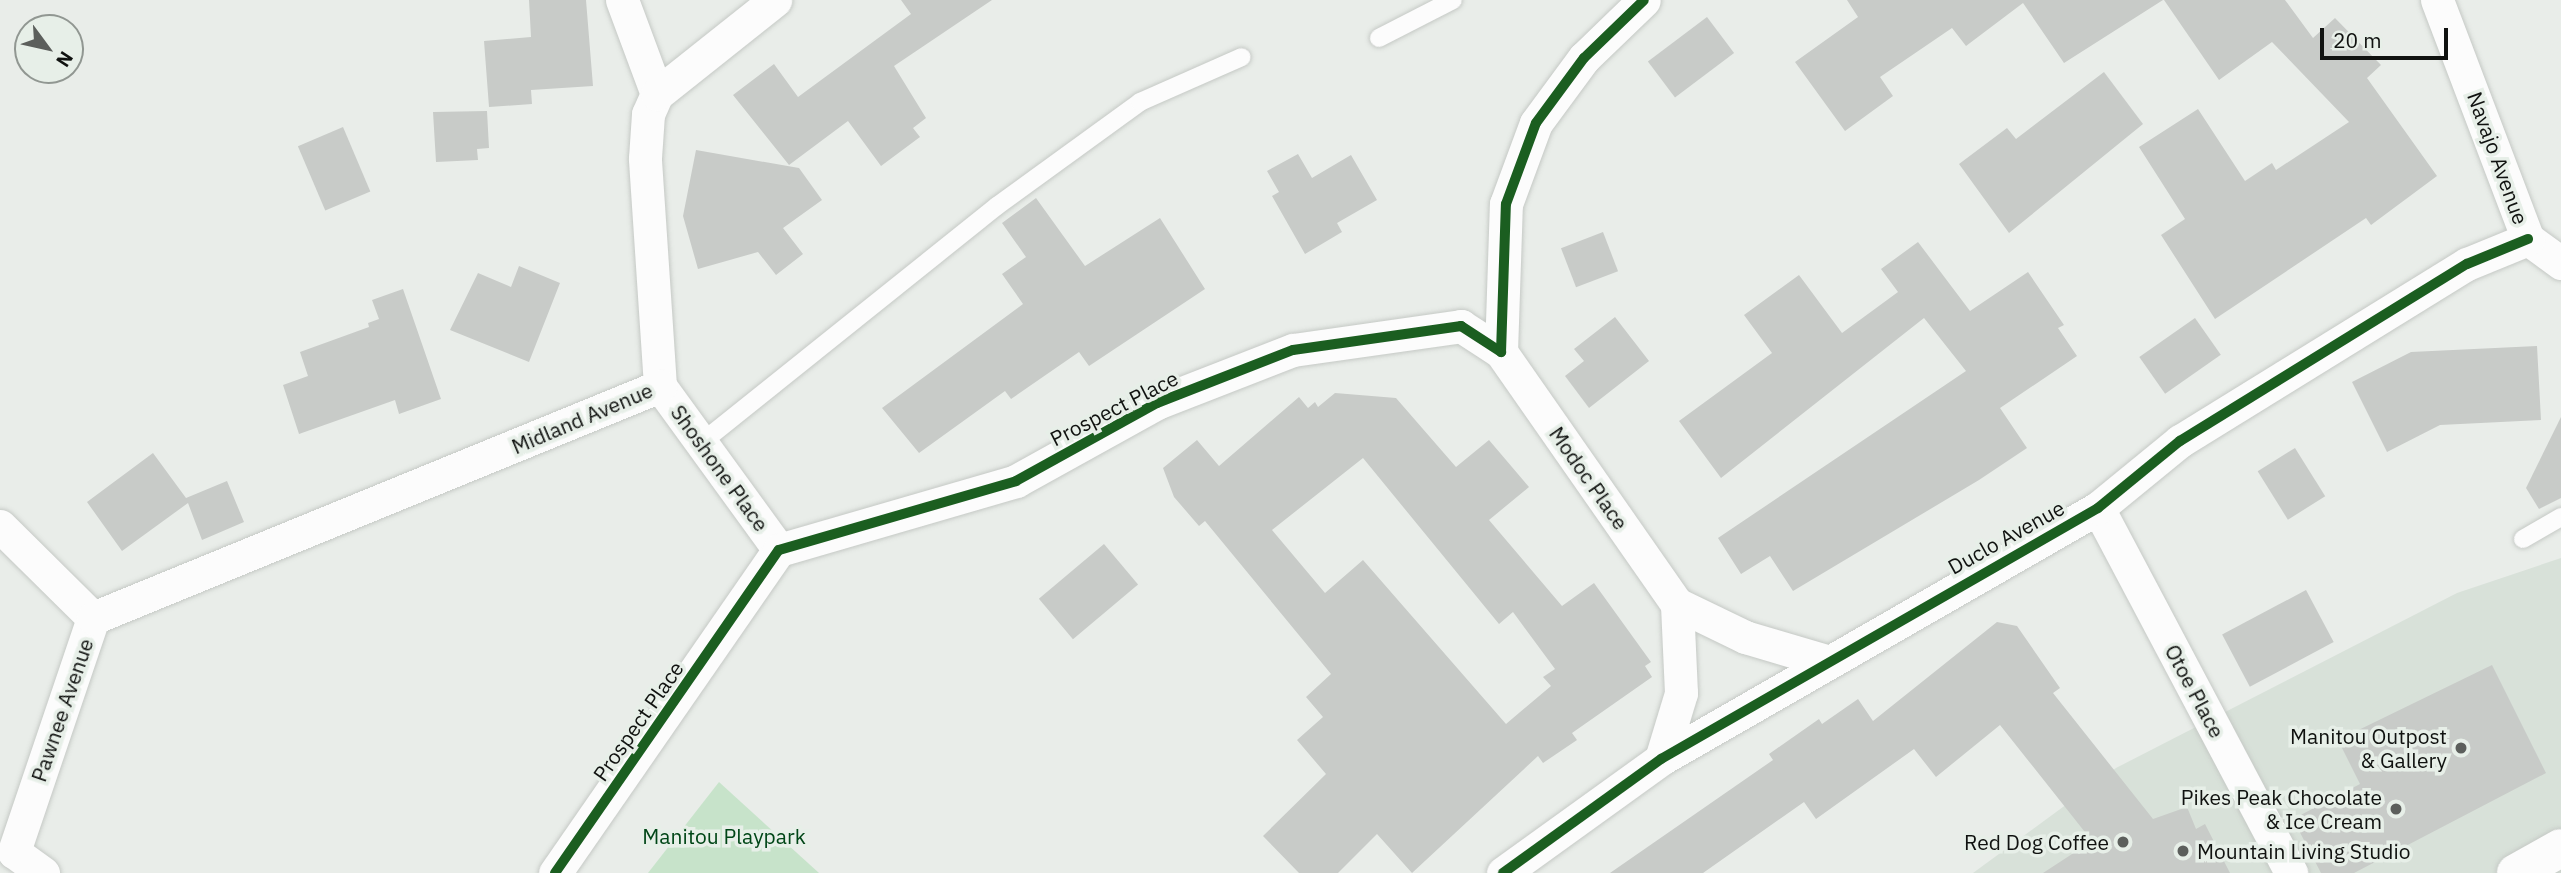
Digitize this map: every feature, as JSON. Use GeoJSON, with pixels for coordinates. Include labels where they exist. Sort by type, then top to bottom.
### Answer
{"type":"FeatureCollection","features":[{"type":"Feature","properties":{"kind":"main road"},"geometry":{"type":"LineString","coordinates":[[2516,873],[2561,848]]}},
{"type":"Feature","properties":{"kind":"street"},"geometry":{"type":"LineString","coordinates":[[622,0],[657,94],[775,0]]}},
{"type":"Feature","properties":{"kind":"street"},"geometry":{"type":"LineString","coordinates":[[1501,352],[1506,204],[1536,123],[1584,58],[1644,0]]}},
{"type":"Feature","properties":{"kind":"street","name":"Navajo Avenue"},"geometry":{"type":"LineString","coordinates":[[2437,0],[2528,239],[2561,262]]}},
{"type":"Feature","properties":{"kind":"street","name":"Midland Avenue"},"geometry":{"type":"LineString","coordinates":[[93,618],[660,386],[645,158],[648,114],[657,94]]}},
{"type":"Feature","properties":{"kind":"street","name":"Duclo Avenue"},"geometry":{"type":"LineString","coordinates":[[1503,873],[1661,759],[1826,661],[2098,508],[2180,441],[2467,264],[2528,239]]}},
{"type":"Feature","properties":{"kind":"street","name":"Prospect Place"},"geometry":{"type":"LineString","coordinates":[[555,873],[779,550],[1016,481],[1157,403],[1293,350],[1461,326],[1501,352]]}},
{"type":"Feature","properties":{"kind":"street","name":"Modoc Place"},"geometry":{"type":"LineString","coordinates":[[1501,352],[1677,604],[1745,637],[1826,661]]}},
{"type":"Feature","properties":{"kind":"street","name":"Shoshone Place"},"geometry":{"type":"LineString","coordinates":[[660,386],[779,550]]}},
{"type":"Feature","properties":{"kind":"street","name":"Otoe Place"},"geometry":{"type":"LineString","coordinates":[[2098,508],[2291,873]]}},
{"type":"Feature","properties":{"kind":"street","name":"Pawnee Avenue"},"geometry":{"type":"LineString","coordinates":[[0,526],[93,618],[7,852],[43,873]]}},
{"type":"Feature","properties":{"kind":"street"},"geometry":{"type":"LineString","coordinates":[[1661,759],[1681,693],[1677,604]]}},
{"type":"Feature","properties":{"kind":"lane"},"geometry":{"type":"LineString","coordinates":[[1379,38],[1453,0]]}},
{"type":"Feature","properties":{"kind":"lane"},"geometry":{"type":"LineString","coordinates":[[701,443],[872,303],[1140,102],[1242,57]]}},
{"type":"Feature","properties":{"kind":"lane"},"geometry":{"type":"LineString","coordinates":[[2524,539],[2561,517]]}},
{"type":"Feature","properties":{"kind":"shaded area"},"geometry":{"type":"Polygon","coordinates":[[[2561,558],[2561,873],[1973,873],[2116,768],[2457,593],[2561,558]]]}},
{"type":"Feature","properties":{"kind":"green space","name":"Manitou Playpark"},"geometry":{"type":"Polygon","coordinates":[[[719,782],[819,873],[648,873],[719,782]]]}},
{"type":"Feature","properties":{"kind":"building"},"geometry":{"type":"Polygon","coordinates":[[[529,0],[586,0],[593,86],[531,90],[532,104],[489,107],[484,41],[531,37],[529,0]]]}},
{"type":"Feature","properties":{"kind":"building"},"geometry":{"type":"Polygon","coordinates":[[[901,0],[992,0],[894,66],[926,118],[913,128],[920,137],[881,166],[848,121],[789,165],[733,95],[774,64],[798,97],[911,14],[901,0]]]}},
{"type":"Feature","properties":{"kind":"building"},"geometry":{"type":"Polygon","coordinates":[[[1847,0],[2163,0],[2064,63],[2023,3],[1966,46],[1952,28],[1880,77],[1893,96],[1845,131],[1795,62],[1858,17],[1847,0]]]}},
{"type":"Feature","properties":{"kind":"building"},"geometry":{"type":"Polygon","coordinates":[[[2164,0],[2285,0],[2313,38],[2335,18],[2381,65],[2367,78],[2437,176],[2371,225],[2366,218],[2215,319],[2161,235],[2185,219],[2139,147],[2198,109],[2245,181],[2272,163],[2276,170],[2349,122],[2272,42],[2219,80],[2164,0]]]}},
{"type":"Feature","properties":{"kind":"building"},"geometry":{"type":"Polygon","coordinates":[[[1707,17],[1734,53],[1675,97],[1648,62],[1707,17]]]}},
{"type":"Feature","properties":{"kind":"building"},"geometry":{"type":"Polygon","coordinates":[[[2104,72],[2143,124],[2009,233],[1959,164],[2007,128],[2016,139],[2104,72]]]}},
{"type":"Feature","properties":{"kind":"building"},"geometry":{"type":"Polygon","coordinates":[[[487,111],[489,148],[477,149],[478,160],[436,162],[433,112],[487,111]]]}},
{"type":"Feature","properties":{"kind":"building"},"geometry":{"type":"Polygon","coordinates":[[[343,127],[370,191],[325,211],[298,146],[343,127]]]}},
{"type":"Feature","properties":{"kind":"building"},"geometry":{"type":"Polygon","coordinates":[[[696,150],[799,168],[822,200],[783,228],[803,254],[776,275],[758,252],[698,269],[683,216],[696,150]]]}},
{"type":"Feature","properties":{"kind":"building"},"geometry":{"type":"Polygon","coordinates":[[[1298,154],[1312,178],[1351,155],[1377,200],[1337,223],[1342,232],[1305,254],[1272,196],[1279,192],[1267,171],[1298,154]]]}},
{"type":"Feature","properties":{"kind":"building"},"geometry":{"type":"Polygon","coordinates":[[[1036,198],[1085,266],[1160,218],[1205,289],[1089,366],[1079,352],[1011,399],[1005,391],[919,453],[882,408],[1023,304],[1002,274],[1026,257],[1002,223],[1036,198]]]}},
{"type":"Feature","properties":{"kind":"building"},"geometry":{"type":"Polygon","coordinates":[[[1603,232],[1618,271],[1576,287],[1561,248],[1603,232]]]}},
{"type":"Feature","properties":{"kind":"building"},"geometry":{"type":"Polygon","coordinates":[[[1918,242],[1970,311],[2028,272],[2064,325],[2058,328],[2077,356],[2000,408],[2027,448],[1979,480],[1793,591],[1770,556],[1741,574],[1718,538],[1966,371],[1924,318],[1721,478],[1679,421],[1772,353],[1744,315],[1799,275],[1842,333],[1898,292],[1881,269],[1918,242]]]}},
{"type":"Feature","properties":{"kind":"building"},"geometry":{"type":"Polygon","coordinates":[[[519,266],[560,283],[529,362],[450,330],[478,273],[511,287],[519,266]]]}},
{"type":"Feature","properties":{"kind":"building"},"geometry":{"type":"Polygon","coordinates":[[[403,289],[441,399],[399,414],[395,400],[299,434],[283,385],[308,376],[300,352],[369,327],[368,323],[379,319],[372,300],[403,289]]]}},
{"type":"Feature","properties":{"kind":"building"},"geometry":{"type":"Polygon","coordinates":[[[1615,317],[1649,361],[1589,408],[1565,376],[1584,361],[1574,349],[1615,317]]]}},
{"type":"Feature","properties":{"kind":"building"},"geometry":{"type":"Polygon","coordinates":[[[2195,318],[2221,355],[2165,394],[2139,357],[2195,318]]]}},
{"type":"Feature","properties":{"kind":"building"},"geometry":{"type":"Polygon","coordinates":[[[2537,346],[2541,420],[2440,425],[2387,452],[2352,382],[2411,352],[2537,346]]]}},
{"type":"Feature","properties":{"kind":"building"},"geometry":{"type":"Polygon","coordinates":[[[1335,393],[1396,398],[1456,467],[1489,440],[1529,487],[1489,520],[1562,606],[1594,583],[1651,662],[1645,666],[1652,677],[1572,733],[1577,740],[1543,763],[1538,756],[1412,873],[1377,834],[1338,873],[1299,873],[1263,836],[1326,774],[1297,740],[1323,717],[1306,697],[1331,674],[1205,521],[1199,526],[1174,497],[1163,468],[1197,440],[1219,466],[1299,397],[1308,408],[1315,402],[1318,407],[1335,393]],[[1363,458],[1272,530],[1325,593],[1363,560],[1506,724],[1551,686],[1543,677],[1555,669],[1513,612],[1499,624],[1363,458]]]}},
{"type":"Feature","properties":{"kind":"building"},"geometry":{"type":"Polygon","coordinates":[[[2561,417],[2561,498],[2539,509],[2526,488],[2561,417]]]}},
{"type":"Feature","properties":{"kind":"building"},"geometry":{"type":"Polygon","coordinates":[[[2295,448],[2325,496],[2288,520],[2258,471],[2295,448]]]}},
{"type":"Feature","properties":{"kind":"building"},"geometry":{"type":"Polygon","coordinates":[[[153,453],[186,498],[227,481],[244,522],[202,540],[188,503],[122,551],[87,502],[153,453]]]}},
{"type":"Feature","properties":{"kind":"building"},"geometry":{"type":"Polygon","coordinates":[[[1104,544],[1138,585],[1073,639],[1039,599],[1104,544]]]}},
{"type":"Feature","properties":{"kind":"building"},"geometry":{"type":"Polygon","coordinates":[[[2306,590],[2334,642],[2250,687],[2222,635],[2306,590]]]}},
{"type":"Feature","properties":{"kind":"building"},"geometry":{"type":"Polygon","coordinates":[[[1997,622],[2017,626],[2060,688],[2053,693],[2153,819],[2187,807],[2196,829],[2205,824],[2230,873],[2043,873],[2092,841],[2000,725],[1936,777],[1914,749],[1816,819],[1804,802],[1703,873],[1610,873],[1773,760],[1769,754],[1819,719],[1822,724],[1858,699],[1873,721],[1997,622]]]}},
{"type":"Feature","properties":{"kind":"building"},"geometry":{"type":"Polygon","coordinates":[[[2492,665],[2546,773],[2354,873],[2321,873],[2293,819],[2360,784],[2338,740],[2492,665]]]}},
{"type":"Feature","properties":{"kind":"cycle path"},"geometry":{"type":"LineString","coordinates":[[555,873],[779,550],[1016,481],[1157,403],[1293,350],[1461,326],[1501,352],[1506,204],[1536,123],[1584,58],[1644,0]]}},
{"type":"Feature","properties":{"kind":"cycle path"},"geometry":{"type":"LineString","coordinates":[[1503,873],[1661,759],[2098,508],[2180,441],[2467,264],[2528,239]]}},
{"type":"Feature","properties":{"kind":"place","name":"Manitou Outpost & Gallery"},"geometry":{"type":"Point","coordinates":[2461,748]}},
{"type":"Feature","properties":{"kind":"place","name":"Pikes Peak Chocolate & Ice Cream"},"geometry":{"type":"Point","coordinates":[2396,809]}},
{"type":"Feature","properties":{"kind":"place","name":"Red Dog Coffee"},"geometry":{"type":"Point","coordinates":[2123,842]}},
{"type":"Feature","properties":{"kind":"place","name":"Mountain Living Studio"},"geometry":{"type":"Point","coordinates":[2183,851]}}]}
